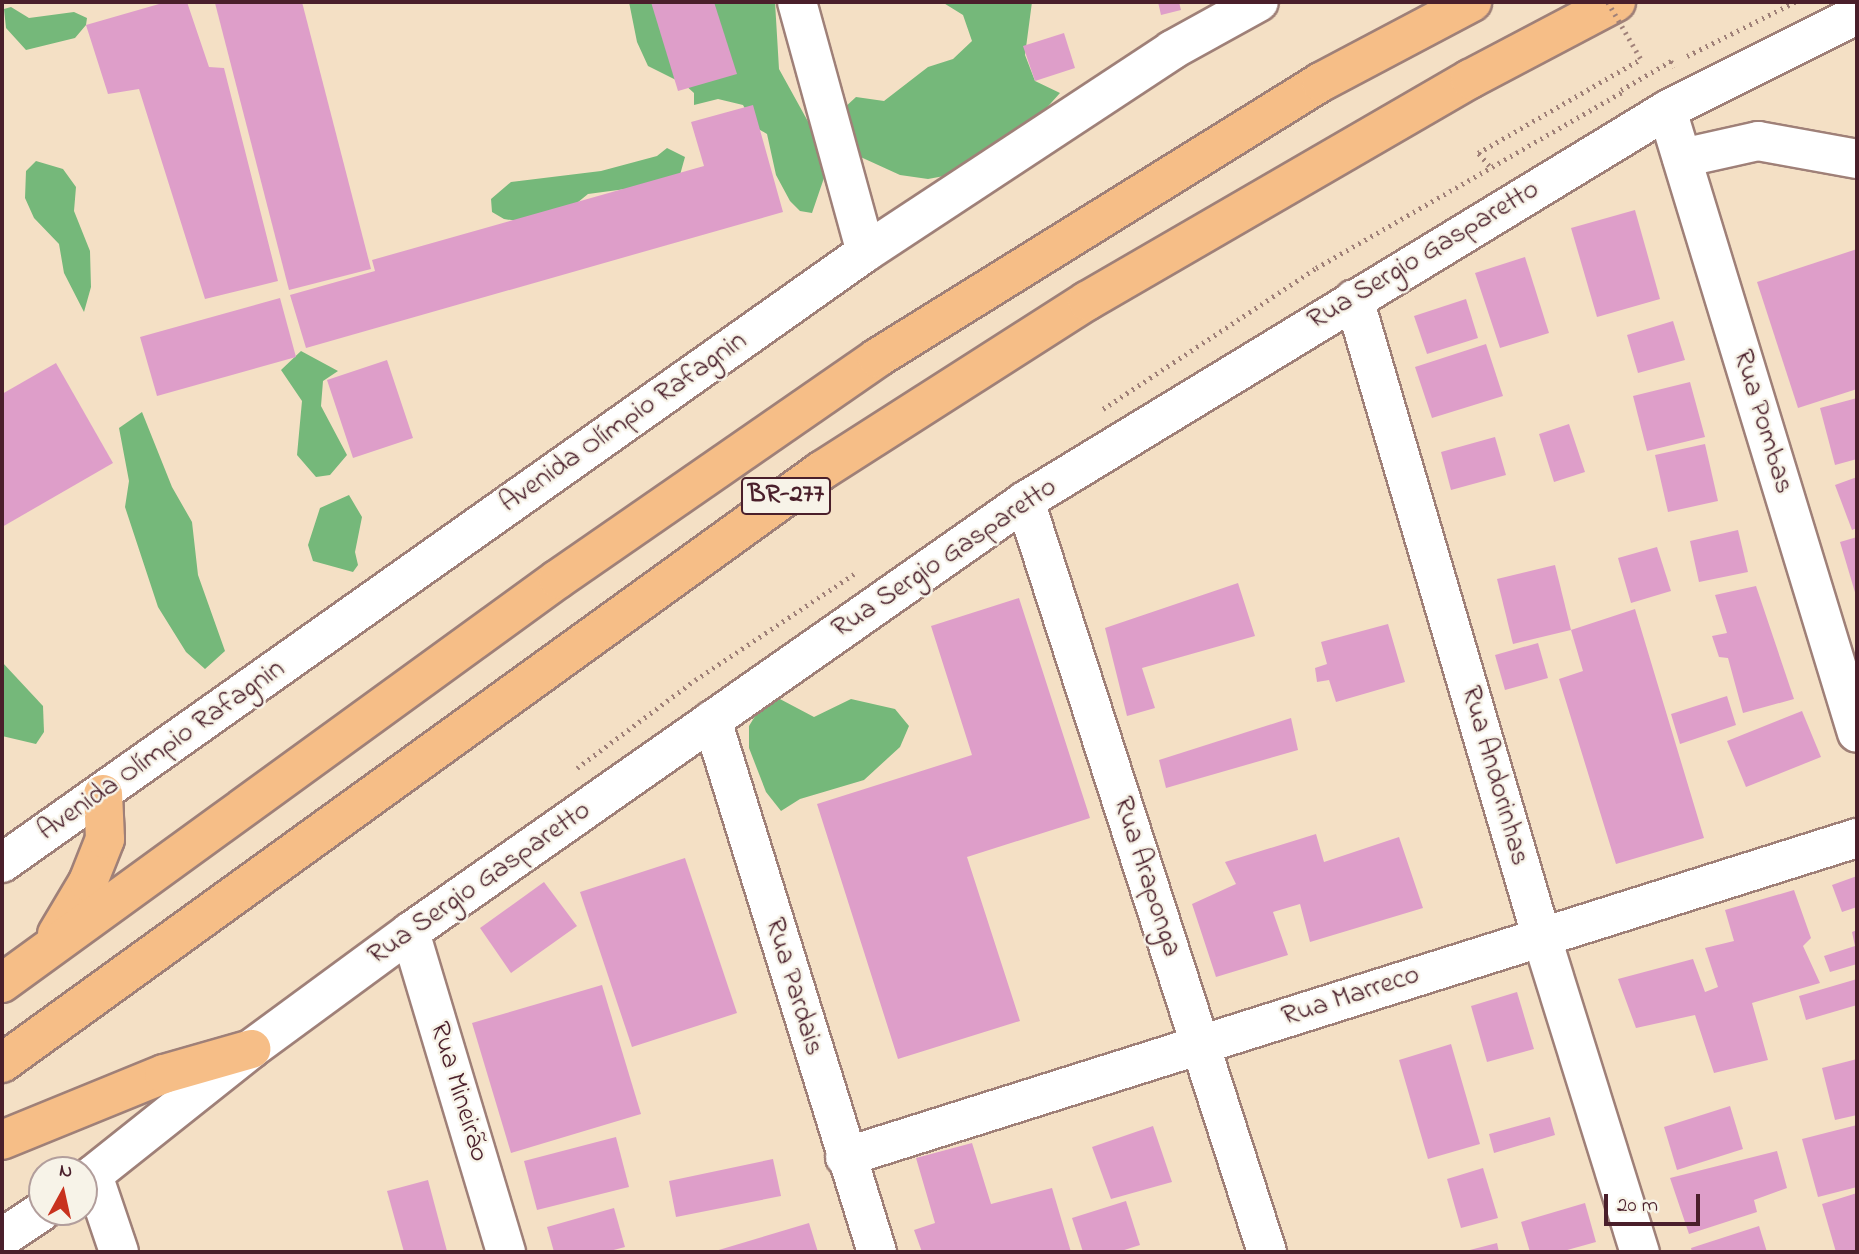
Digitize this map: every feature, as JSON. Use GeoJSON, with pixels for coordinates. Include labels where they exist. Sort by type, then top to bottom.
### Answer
{"type":"FeatureCollection","features":[{"type":"Feature","properties":{"kind":"highway","name":"BR-277"},"geometry":{"type":"LineString","coordinates":[[2,983],[558,579],[877,358],[1321,82],[1472,2]]}},
{"type":"Feature","properties":{"kind":"highway","name":"BR-277"},"geometry":{"type":"LineString","coordinates":[[2,1063],[821,471],[1087,301],[1470,79],[1616,2]]}},
{"type":"Feature","properties":{"kind":"highway"},"geometry":{"type":"LineString","coordinates":[[46,951],[89,882],[105,839],[103,794]]}},
{"type":"Feature","properties":{"kind":"highway"},"geometry":{"type":"LineString","coordinates":[[2,1140],[164,1074],[251,1049]]}},
{"type":"Feature","properties":{"kind":"street"},"geometry":{"type":"LineString","coordinates":[[797,2],[866,251]]}},
{"type":"Feature","properties":{"kind":"street","name":"Avenida Olímpio Rafagnin"},"geometry":{"type":"LineString","coordinates":[[2,863],[866,251],[1172,50],[1259,2]]}},
{"type":"Feature","properties":{"kind":"street","name":"Rua Sergio Gasparetto"},"geometry":{"type":"LineString","coordinates":[[98,1172],[251,1049],[410,932],[1025,501],[1667,110],[1857,15]]}},
{"type":"Feature","properties":{"kind":"street","name":"Rua Pombas"},"geometry":{"type":"LineString","coordinates":[[1667,110],[1857,733]]}},
{"type":"Feature","properties":{"kind":"street"},"geometry":{"type":"LineString","coordinates":[[1682,158],[1758,141],[1857,159]]}},
{"type":"Feature","properties":{"kind":"street","name":"Rua Andorinhas"},"geometry":{"type":"LineString","coordinates":[[1354,299],[1541,935],[1640,1252]]}},
{"type":"Feature","properties":{"kind":"street","name":"Rua Araponga"},"geometry":{"type":"LineString","coordinates":[[1025,501],[1267,1252]]}},
{"type":"Feature","properties":{"kind":"street","name":"Rua Pardais"},"geometry":{"type":"LineString","coordinates":[[712,720],[845,1157],[877,1252]]}},
{"type":"Feature","properties":{"kind":"street","name":"Rua Marreco"},"geometry":{"type":"LineString","coordinates":[[845,1157],[1200,1046],[1541,935],[1857,838]]}},
{"type":"Feature","properties":{"kind":"street","name":"Rua Mineirão"},"geometry":{"type":"LineString","coordinates":[[410,932],[506,1252]]}},
{"type":"Feature","properties":{"kind":"street"},"geometry":{"type":"LineString","coordinates":[[98,1201],[119,1252]]}},
{"type":"Feature","properties":{"kind":"street"},"geometry":{"type":"LineString","coordinates":[[2,1238],[28,1220]]}},
{"type":"Feature","properties":{"kind":"path"},"geometry":{"type":"LineString","coordinates":[[1608,2],[1641,58],[1478,153],[1487,168],[1671,61]]}},
{"type":"Feature","properties":{"kind":"path"},"geometry":{"type":"LineString","coordinates":[[1687,56],[1795,2]]}},
{"type":"Feature","properties":{"kind":"green space"},"geometry":{"type":"Polygon","coordinates":[[[629,2],[775,2],[779,69],[816,136],[825,175],[812,213],[800,211],[790,201],[776,175],[767,134],[755,127],[743,105],[718,99],[694,105],[694,93],[684,84],[648,66],[637,42],[629,2]]]}},
{"type":"Feature","properties":{"kind":"green space"},"geometry":{"type":"Polygon","coordinates":[[[942,2],[1032,2],[1025,55],[1035,81],[1060,93],[1025,132],[955,174],[928,179],[900,175],[854,154],[843,109],[856,97],[884,101],[928,67],[953,59],[972,41],[963,15],[942,2]]]}},
{"type":"Feature","properties":{"kind":"green space"},"geometry":{"type":"Polygon","coordinates":[[[11,7],[29,18],[74,12],[87,18],[86,25],[75,38],[26,50],[6,28],[4,9],[11,7]]]}},
{"type":"Feature","properties":{"kind":"green space"},"geometry":{"type":"Polygon","coordinates":[[[667,148],[685,157],[678,182],[588,194],[567,211],[531,223],[504,219],[492,212],[491,199],[511,182],[601,171],[657,156],[667,148]]]}},
{"type":"Feature","properties":{"kind":"green space"},"geometry":{"type":"Polygon","coordinates":[[[36,161],[63,169],[76,187],[74,211],[90,251],[91,287],[84,312],[64,273],[59,244],[34,218],[25,198],[26,171],[36,161]]]}},
{"type":"Feature","properties":{"kind":"green space"},"geometry":{"type":"Polygon","coordinates":[[[301,351],[338,371],[323,381],[321,406],[347,455],[330,475],[316,477],[297,455],[302,401],[281,370],[301,351]]]}},
{"type":"Feature","properties":{"kind":"green space"},"geometry":{"type":"Polygon","coordinates":[[[142,412],[172,487],[192,522],[198,575],[225,651],[205,669],[186,652],[158,607],[125,507],[129,481],[119,428],[142,412]]]}},
{"type":"Feature","properties":{"kind":"green space"},"geometry":{"type":"Polygon","coordinates":[[[349,495],[362,517],[355,552],[358,565],[353,572],[313,561],[308,545],[320,508],[349,495]]]}},
{"type":"Feature","properties":{"kind":"green space"},"geometry":{"type":"Polygon","coordinates":[[[2,662],[43,706],[44,732],[36,744],[2,736],[2,662]]]}},
{"type":"Feature","properties":{"kind":"green space"},"geometry":{"type":"Polygon","coordinates":[[[778,698],[814,717],[851,699],[895,709],[909,726],[900,747],[864,780],[800,799],[781,811],[766,792],[749,748],[749,726],[760,708],[778,698]]]}},
{"type":"Feature","properties":{"kind":"building"},"geometry":{"type":"Polygon","coordinates":[[[166,2],[187,2],[209,67],[224,68],[278,281],[205,299],[139,89],[108,94],[86,25],[166,2]]]}},
{"type":"Feature","properties":{"kind":"building"},"geometry":{"type":"Polygon","coordinates":[[[302,2],[371,269],[289,290],[215,3],[302,2]]]}},
{"type":"Feature","properties":{"kind":"building"},"geometry":{"type":"Polygon","coordinates":[[[651,2],[714,2],[737,74],[678,91],[651,2]]]}},
{"type":"Feature","properties":{"kind":"building"},"geometry":{"type":"Polygon","coordinates":[[[1158,2],[1179,2],[1181,10],[1161,15],[1158,2]]]}},
{"type":"Feature","properties":{"kind":"building"},"geometry":{"type":"Polygon","coordinates":[[[1064,33],[1075,68],[1035,81],[1023,46],[1064,33]]]}},
{"type":"Feature","properties":{"kind":"building"},"geometry":{"type":"Polygon","coordinates":[[[753,105],[783,212],[306,348],[290,295],[375,271],[372,260],[704,166],[691,122],[753,105]]]}},
{"type":"Feature","properties":{"kind":"building"},"geometry":{"type":"Polygon","coordinates":[[[1635,210],[1660,299],[1597,317],[1571,228],[1635,210]]]}},
{"type":"Feature","properties":{"kind":"building"},"geometry":{"type":"Polygon","coordinates":[[[1857,249],[1857,389],[1798,408],[1757,282],[1857,249]]]}},
{"type":"Feature","properties":{"kind":"building"},"geometry":{"type":"Polygon","coordinates":[[[1525,257],[1549,333],[1500,348],[1475,273],[1525,257]]]}},
{"type":"Feature","properties":{"kind":"building"},"geometry":{"type":"Polygon","coordinates":[[[280,298],[296,357],[157,396],[140,337],[280,298]]]}},
{"type":"Feature","properties":{"kind":"building"},"geometry":{"type":"Polygon","coordinates":[[[1466,299],[1478,338],[1427,354],[1414,316],[1466,299]]]}},
{"type":"Feature","properties":{"kind":"building"},"geometry":{"type":"Polygon","coordinates":[[[1673,321],[1685,360],[1638,373],[1627,335],[1673,321]]]}},
{"type":"Feature","properties":{"kind":"building"},"geometry":{"type":"Polygon","coordinates":[[[1486,344],[1503,396],[1432,418],[1415,367],[1486,344]]]}},
{"type":"Feature","properties":{"kind":"building"},"geometry":{"type":"Polygon","coordinates":[[[387,360],[413,438],[353,458],[327,380],[387,360]]]}},
{"type":"Feature","properties":{"kind":"building"},"geometry":{"type":"Polygon","coordinates":[[[56,363],[113,463],[2,527],[2,394],[56,363]]]}},
{"type":"Feature","properties":{"kind":"building"},"geometry":{"type":"Polygon","coordinates":[[[1690,382],[1705,437],[1647,451],[1633,396],[1690,382]]]}},
{"type":"Feature","properties":{"kind":"building"},"geometry":{"type":"Polygon","coordinates":[[[1857,398],[1857,459],[1835,465],[1820,408],[1857,398]]]}},
{"type":"Feature","properties":{"kind":"building"},"geometry":{"type":"Polygon","coordinates":[[[1569,424],[1585,472],[1554,482],[1539,434],[1569,424]]]}},
{"type":"Feature","properties":{"kind":"building"},"geometry":{"type":"Polygon","coordinates":[[[1495,437],[1506,475],[1451,490],[1441,452],[1495,437]]]}},
{"type":"Feature","properties":{"kind":"building"},"geometry":{"type":"Polygon","coordinates":[[[1705,444],[1718,501],[1668,512],[1655,455],[1705,444]]]}},
{"type":"Feature","properties":{"kind":"building"},"geometry":{"type":"Polygon","coordinates":[[[1857,477],[1857,528],[1852,530],[1835,485],[1857,477]]]}},
{"type":"Feature","properties":{"kind":"building"},"geometry":{"type":"Polygon","coordinates":[[[1738,530],[1748,572],[1699,582],[1690,541],[1738,530]]]}},
{"type":"Feature","properties":{"kind":"building"},"geometry":{"type":"Polygon","coordinates":[[[1857,537],[1857,599],[1840,542],[1857,537]]]}},
{"type":"Feature","properties":{"kind":"building"},"geometry":{"type":"Polygon","coordinates":[[[1657,547],[1671,591],[1631,603],[1618,558],[1657,547]]]}},
{"type":"Feature","properties":{"kind":"building"},"geometry":{"type":"Polygon","coordinates":[[[1555,565],[1571,630],[1513,644],[1497,579],[1555,565]]]}},
{"type":"Feature","properties":{"kind":"building"},"geometry":{"type":"Polygon","coordinates":[[[1238,583],[1255,636],[1142,668],[1155,708],[1127,716],[1105,628],[1238,583]]]}},
{"type":"Feature","properties":{"kind":"building"},"geometry":{"type":"Polygon","coordinates":[[[1756,586],[1794,699],[1743,713],[1728,658],[1719,657],[1712,636],[1727,633],[1715,595],[1756,586]]]}},
{"type":"Feature","properties":{"kind":"building"},"geometry":{"type":"Polygon","coordinates":[[[1019,598],[1090,818],[967,857],[1020,1021],[898,1059],[817,804],[972,755],[931,626],[1019,598]]]}},
{"type":"Feature","properties":{"kind":"building"},"geometry":{"type":"Polygon","coordinates":[[[1635,609],[1704,838],[1616,864],[1559,679],[1583,671],[1571,630],[1635,609]]]}},
{"type":"Feature","properties":{"kind":"building"},"geometry":{"type":"Polygon","coordinates":[[[1388,624],[1405,682],[1336,702],[1329,680],[1317,682],[1315,668],[1327,664],[1321,642],[1388,624]]]}},
{"type":"Feature","properties":{"kind":"building"},"geometry":{"type":"Polygon","coordinates":[[[1538,643],[1548,678],[1505,690],[1495,655],[1538,643]]]}},
{"type":"Feature","properties":{"kind":"building"},"geometry":{"type":"Polygon","coordinates":[[[1727,696],[1736,725],[1680,744],[1671,714],[1727,696]]]}},
{"type":"Feature","properties":{"kind":"building"},"geometry":{"type":"Polygon","coordinates":[[[1802,711],[1821,757],[1746,787],[1727,741],[1802,711]]]}},
{"type":"Feature","properties":{"kind":"building"},"geometry":{"type":"Polygon","coordinates":[[[1291,718],[1298,750],[1166,788],[1159,760],[1291,718]]]}},
{"type":"Feature","properties":{"kind":"building"},"geometry":{"type":"Polygon","coordinates":[[[1316,834],[1324,862],[1399,837],[1423,908],[1310,942],[1300,904],[1273,912],[1288,955],[1216,977],[1192,904],[1236,884],[1225,862],[1316,834]]]}},
{"type":"Feature","properties":{"kind":"building"},"geometry":{"type":"Polygon","coordinates":[[[685,858],[737,1013],[632,1047],[580,892],[685,858]]]}},
{"type":"Feature","properties":{"kind":"building"},"geometry":{"type":"Polygon","coordinates":[[[1857,876],[1857,907],[1842,912],[1832,885],[1857,876]]]}},
{"type":"Feature","properties":{"kind":"building"},"geometry":{"type":"Polygon","coordinates":[[[544,882],[577,926],[511,973],[480,928],[544,882]]]}},
{"type":"Feature","properties":{"kind":"building"},"geometry":{"type":"Polygon","coordinates":[[[1794,890],[1811,938],[1803,946],[1820,983],[1752,1003],[1768,1060],[1714,1073],[1695,1015],[1636,1028],[1618,979],[1693,959],[1705,992],[1718,987],[1705,948],[1734,941],[1725,910],[1794,890]]]}},
{"type":"Feature","properties":{"kind":"building"},"geometry":{"type":"Polygon","coordinates":[[[1857,930],[1857,964],[1830,972],[1824,956],[1855,946],[1852,932],[1857,930]]]}},
{"type":"Feature","properties":{"kind":"building"},"geometry":{"type":"Polygon","coordinates":[[[1857,979],[1857,1005],[1806,1020],[1799,996],[1857,979]]]}},
{"type":"Feature","properties":{"kind":"building"},"geometry":{"type":"Polygon","coordinates":[[[602,985],[641,1114],[511,1153],[472,1023],[602,985]]]}},
{"type":"Feature","properties":{"kind":"building"},"geometry":{"type":"Polygon","coordinates":[[[1517,992],[1534,1049],[1487,1062],[1471,1006],[1517,992]]]}},
{"type":"Feature","properties":{"kind":"building"},"geometry":{"type":"Polygon","coordinates":[[[1451,1044],[1480,1144],[1428,1159],[1399,1060],[1451,1044]]]}},
{"type":"Feature","properties":{"kind":"building"},"geometry":{"type":"Polygon","coordinates":[[[1857,1059],[1857,1115],[1835,1120],[1822,1068],[1857,1059]]]}},
{"type":"Feature","properties":{"kind":"building"},"geometry":{"type":"Polygon","coordinates":[[[1730,1106],[1743,1149],[1677,1170],[1664,1127],[1730,1106]]]}},
{"type":"Feature","properties":{"kind":"building"},"geometry":{"type":"Polygon","coordinates":[[[1550,1117],[1555,1135],[1494,1153],[1489,1134],[1550,1117]]]}},
{"type":"Feature","properties":{"kind":"building"},"geometry":{"type":"Polygon","coordinates":[[[1857,1125],[1857,1187],[1818,1197],[1802,1139],[1857,1125]]]}},
{"type":"Feature","properties":{"kind":"building"},"geometry":{"type":"Polygon","coordinates":[[[1153,1126],[1172,1182],[1111,1199],[1092,1147],[1153,1126]]]}},
{"type":"Feature","properties":{"kind":"building"},"geometry":{"type":"Polygon","coordinates":[[[616,1137],[629,1187],[537,1210],[524,1161],[616,1137]]]}},
{"type":"Feature","properties":{"kind":"building"},"geometry":{"type":"Polygon","coordinates":[[[972,1143],[991,1204],[1052,1188],[1071,1252],[922,1252],[914,1230],[935,1223],[916,1158],[972,1143]]]}},
{"type":"Feature","properties":{"kind":"building"},"geometry":{"type":"Polygon","coordinates":[[[1777,1151],[1787,1188],[1754,1200],[1757,1212],[1689,1234],[1670,1178],[1777,1151]]]}},
{"type":"Feature","properties":{"kind":"building"},"geometry":{"type":"Polygon","coordinates":[[[773,1159],[781,1196],[676,1217],[669,1181],[773,1159]]]}},
{"type":"Feature","properties":{"kind":"building"},"geometry":{"type":"Polygon","coordinates":[[[1483,1168],[1498,1218],[1461,1228],[1447,1179],[1483,1168]]]}},
{"type":"Feature","properties":{"kind":"building"},"geometry":{"type":"Polygon","coordinates":[[[428,1180],[447,1251],[404,1252],[387,1191],[428,1180]]]}},
{"type":"Feature","properties":{"kind":"building"},"geometry":{"type":"Polygon","coordinates":[[[1857,1193],[1857,1252],[1836,1252],[1822,1204],[1857,1193]]]}},
{"type":"Feature","properties":{"kind":"building"},"geometry":{"type":"Polygon","coordinates":[[[1126,1201],[1140,1245],[1118,1252],[1083,1252],[1072,1218],[1126,1201]]]}},
{"type":"Feature","properties":{"kind":"building"},"geometry":{"type":"Polygon","coordinates":[[[1585,1203],[1596,1242],[1560,1252],[1530,1252],[1521,1222],[1585,1203]]]}},
{"type":"Feature","properties":{"kind":"building"},"geometry":{"type":"Polygon","coordinates":[[[614,1208],[625,1247],[606,1252],[554,1252],[547,1227],[614,1208]]]}},
{"type":"Feature","properties":{"kind":"building"},"geometry":{"type":"Polygon","coordinates":[[[809,1223],[818,1252],[712,1252],[809,1223]]]}},
{"type":"Feature","properties":{"kind":"building"},"geometry":{"type":"Polygon","coordinates":[[[1759,1226],[1767,1252],[1692,1252],[1691,1248],[1759,1226]]]}},
{"type":"Feature","properties":{"kind":"building"},"geometry":{"type":"Polygon","coordinates":[[[1497,1243],[1499,1252],[1466,1252],[1466,1251],[1497,1243]]]}}]}
